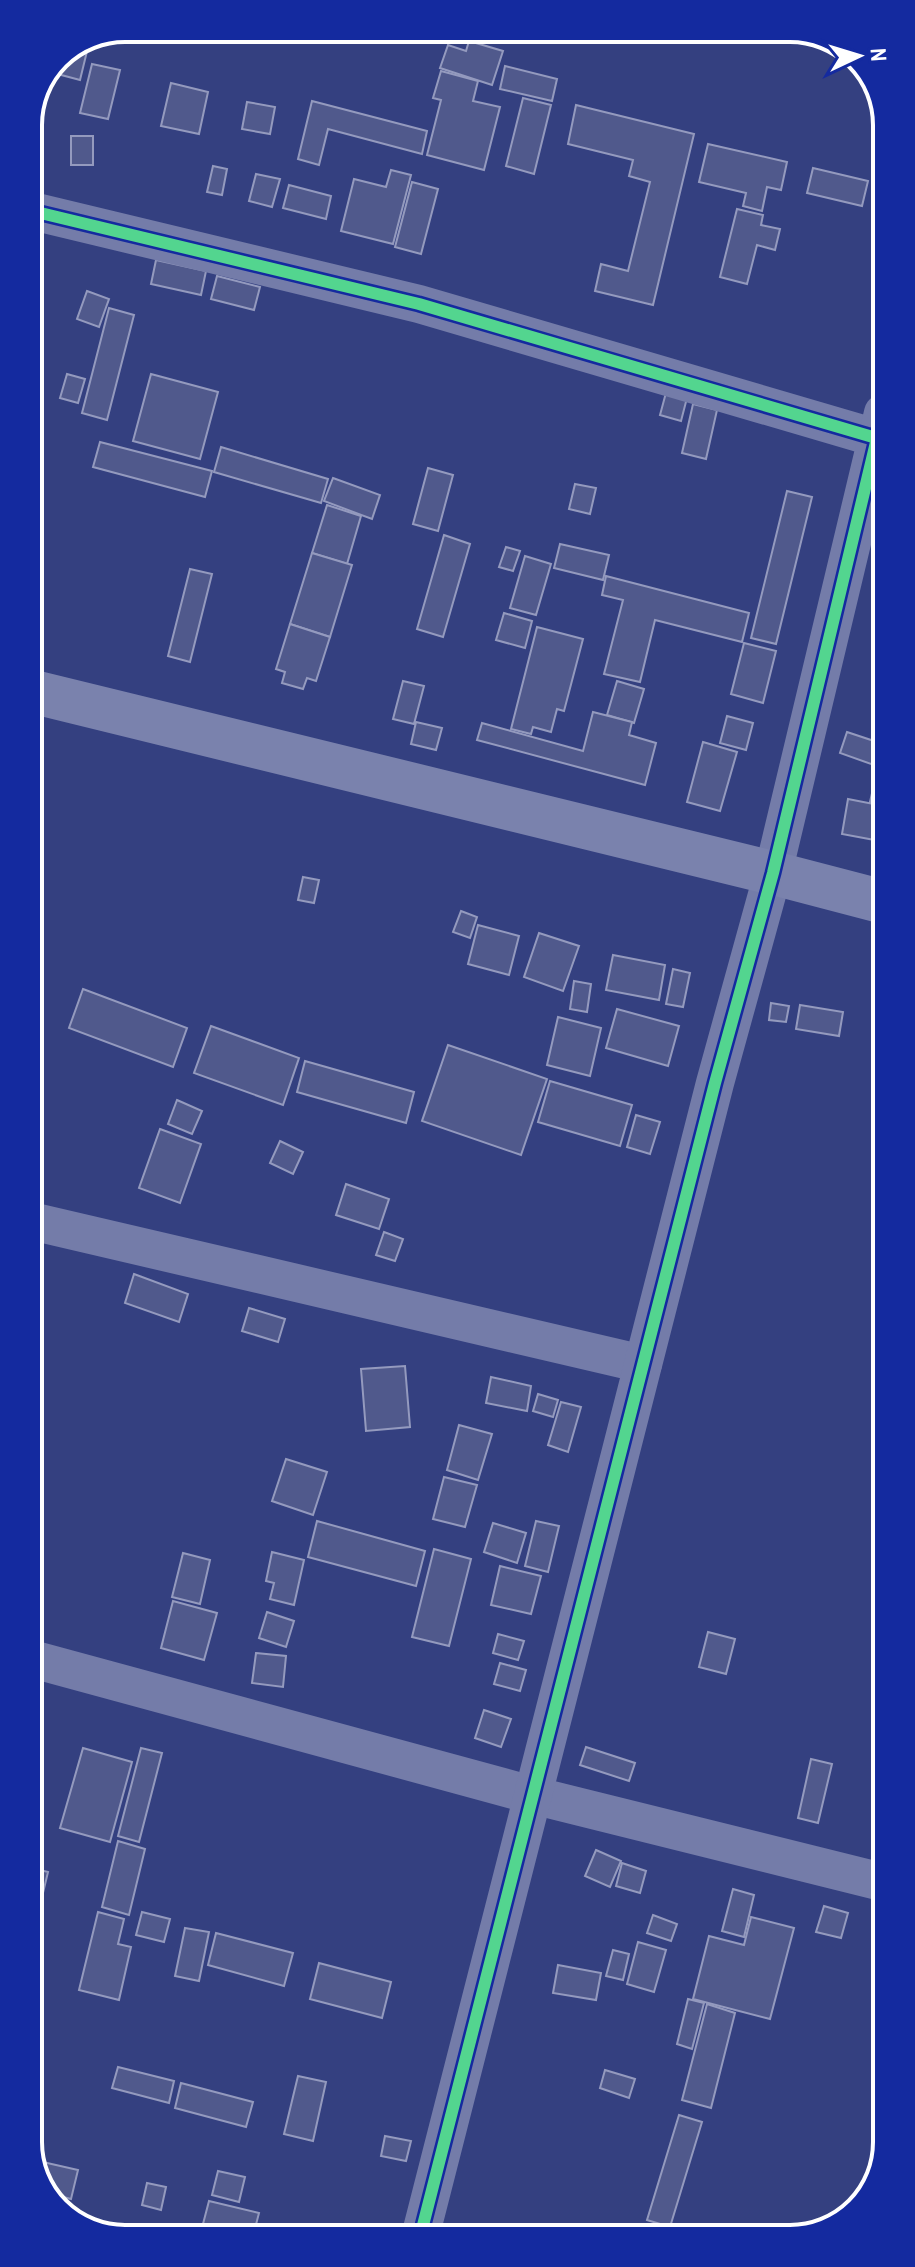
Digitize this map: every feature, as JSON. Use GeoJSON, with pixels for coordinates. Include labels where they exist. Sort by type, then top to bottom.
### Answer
{"type":"FeatureCollection","features":[{"type":"Feature","properties":{"kind":"street"},"geometry":{"type":"LineString","coordinates":[[42,213],[419,304],[873,428]]}},
{"type":"Feature","properties":{"kind":"street"},"geometry":{"type":"LineString","coordinates":[[423,2225],[715,1083],[773,873],[873,463]]}},
{"type":"Feature","properties":{"kind":"street"},"geometry":{"type":"LineString","coordinates":[[42,694],[873,899]]}},
{"type":"Feature","properties":{"kind":"street"},"geometry":{"type":"LineString","coordinates":[[42,1224],[643,1364]]}},
{"type":"Feature","properties":{"kind":"street"},"geometry":{"type":"LineString","coordinates":[[42,1662],[532,1795],[873,1880]]}},
{"type":"Feature","properties":{"kind":"building"},"geometry":{"type":"Polygon","coordinates":[[[469,42],[472,42],[503,51],[492,85],[440,68],[448,45],[466,51],[469,42]]]}},
{"type":"Feature","properties":{"kind":"building"},"geometry":{"type":"Polygon","coordinates":[[[87,52],[80,80],[59,75],[87,52]]]}},
{"type":"Feature","properties":{"kind":"building"},"geometry":{"type":"Polygon","coordinates":[[[92,64],[120,70],[108,119],[80,113],[92,64]]]}},
{"type":"Feature","properties":{"kind":"building"},"geometry":{"type":"Polygon","coordinates":[[[505,66],[557,79],[552,101],[500,89],[505,66]]]}},
{"type":"Feature","properties":{"kind":"building"},"geometry":{"type":"Polygon","coordinates":[[[441,71],[478,81],[473,101],[500,107],[484,170],[427,155],[441,100],[433,98],[441,71]]]}},
{"type":"Feature","properties":{"kind":"building"},"geometry":{"type":"Polygon","coordinates":[[[171,83],[208,92],[199,134],[161,126],[171,83]]]}},
{"type":"Feature","properties":{"kind":"building"},"geometry":{"type":"Polygon","coordinates":[[[523,98],[551,105],[534,174],[506,166],[523,98]]]}},
{"type":"Feature","properties":{"kind":"building"},"geometry":{"type":"Polygon","coordinates":[[[312,101],[427,131],[422,154],[328,129],[319,165],[298,159],[312,101]]]}},
{"type":"Feature","properties":{"kind":"building"},"geometry":{"type":"Polygon","coordinates":[[[247,102],[275,107],[270,134],[242,129],[247,102]]]}},
{"type":"Feature","properties":{"kind":"building"},"geometry":{"type":"Polygon","coordinates":[[[576,105],[694,134],[653,305],[595,291],[601,264],[628,271],[650,182],[629,176],[633,160],[568,144],[576,105]]]}},
{"type":"Feature","properties":{"kind":"building"},"geometry":{"type":"Polygon","coordinates":[[[71,136],[93,136],[93,165],[71,165],[71,136]]]}},
{"type":"Feature","properties":{"kind":"building"},"geometry":{"type":"Polygon","coordinates":[[[708,144],[787,162],[781,190],[767,187],[762,211],[743,206],[746,193],[699,182],[708,144]]]}},
{"type":"Feature","properties":{"kind":"building"},"geometry":{"type":"Polygon","coordinates":[[[213,166],[227,169],[222,195],[207,192],[213,166]]]}},
{"type":"Feature","properties":{"kind":"building"},"geometry":{"type":"Polygon","coordinates":[[[813,168],[868,181],[862,206],[807,193],[813,168]]]}},
{"type":"Feature","properties":{"kind":"building"},"geometry":{"type":"Polygon","coordinates":[[[391,170],[411,175],[393,244],[341,231],[354,179],[386,187],[391,170]]]}},
{"type":"Feature","properties":{"kind":"building"},"geometry":{"type":"Polygon","coordinates":[[[256,174],[280,179],[272,207],[249,201],[256,174]]]}},
{"type":"Feature","properties":{"kind":"building"},"geometry":{"type":"Polygon","coordinates":[[[412,182],[438,189],[421,254],[395,247],[412,182]]]}},
{"type":"Feature","properties":{"kind":"building"},"geometry":{"type":"Polygon","coordinates":[[[289,185],[331,196],[326,219],[283,208],[289,185]]]}},
{"type":"Feature","properties":{"kind":"building"},"geometry":{"type":"Polygon","coordinates":[[[737,209],[763,215],[761,225],[780,229],[775,250],[757,245],[747,284],[720,277],[737,209]]]}},
{"type":"Feature","properties":{"kind":"building"},"geometry":{"type":"Polygon","coordinates":[[[156,260],[206,271],[201,295],[151,284],[156,260]]]}},
{"type":"Feature","properties":{"kind":"building"},"geometry":{"type":"Polygon","coordinates":[[[217,276],[260,287],[254,310],[211,299],[217,276]]]}},
{"type":"Feature","properties":{"kind":"building"},"geometry":{"type":"Polygon","coordinates":[[[87,291],[109,299],[99,327],[77,319],[87,291]]]}},
{"type":"Feature","properties":{"kind":"building"},"geometry":{"type":"Polygon","coordinates":[[[109,308],[134,315],[107,420],[82,413],[109,308]]]}},
{"type":"Feature","properties":{"kind":"building"},"geometry":{"type":"Polygon","coordinates":[[[67,374],[85,379],[78,403],[60,398],[67,374]]]}},
{"type":"Feature","properties":{"kind":"building"},"geometry":{"type":"Polygon","coordinates":[[[151,374],[218,392],[200,459],[133,441],[151,374]]]}},
{"type":"Feature","properties":{"kind":"building"},"geometry":{"type":"Polygon","coordinates":[[[667,389],[688,394],[681,421],[660,415],[667,389]]]}},
{"type":"Feature","properties":{"kind":"building"},"geometry":{"type":"Polygon","coordinates":[[[693,404],[717,410],[706,459],[682,453],[693,404]]]}},
{"type":"Feature","properties":{"kind":"building"},"geometry":{"type":"Polygon","coordinates":[[[100,442],[212,471],[205,497],[93,467],[100,442]]]}},
{"type":"Feature","properties":{"kind":"building"},"geometry":{"type":"Polygon","coordinates":[[[221,447],[328,479],[321,503],[214,472],[221,447]]]}},
{"type":"Feature","properties":{"kind":"building"},"geometry":{"type":"Polygon","coordinates":[[[428,468],[453,475],[438,531],[413,524],[428,468]]]}},
{"type":"Feature","properties":{"kind":"building"},"geometry":{"type":"Polygon","coordinates":[[[333,478],[380,495],[372,519],[324,501],[333,478]]]}},
{"type":"Feature","properties":{"kind":"building"},"geometry":{"type":"Polygon","coordinates":[[[575,484],[596,488],[590,514],[569,509],[575,484]]]}},
{"type":"Feature","properties":{"kind":"building"},"geometry":{"type":"Polygon","coordinates":[[[787,491],[812,497],[776,644],[751,638],[787,491]]]}},
{"type":"Feature","properties":{"kind":"building"},"geometry":{"type":"Polygon","coordinates":[[[327,505],[361,516],[347,564],[312,553],[327,505]]]}},
{"type":"Feature","properties":{"kind":"building"},"geometry":{"type":"Polygon","coordinates":[[[444,535],[470,544],[443,637],[417,629],[444,535]]]}},
{"type":"Feature","properties":{"kind":"building"},"geometry":{"type":"Polygon","coordinates":[[[560,544],[609,555],[603,580],[554,568],[560,544]]]}},
{"type":"Feature","properties":{"kind":"building"},"geometry":{"type":"Polygon","coordinates":[[[506,547],[520,551],[513,571],[499,567],[506,547]]]}},
{"type":"Feature","properties":{"kind":"building"},"geometry":{"type":"Polygon","coordinates":[[[312,553],[352,565],[330,637],[290,624],[312,553]]]}},
{"type":"Feature","properties":{"kind":"building"},"geometry":{"type":"Polygon","coordinates":[[[525,556],[551,564],[536,615],[510,608],[525,556]]]}},
{"type":"Feature","properties":{"kind":"building"},"geometry":{"type":"Polygon","coordinates":[[[190,569],[212,574],[190,662],[168,656],[190,569]]]}},
{"type":"Feature","properties":{"kind":"building"},"geometry":{"type":"Polygon","coordinates":[[[606,576],[749,613],[742,642],[655,620],[640,682],[604,674],[623,600],[602,595],[606,576]]]}},
{"type":"Feature","properties":{"kind":"building"},"geometry":{"type":"Polygon","coordinates":[[[504,613],[532,621],[525,648],[496,640],[504,613]]]}},
{"type":"Feature","properties":{"kind":"building"},"geometry":{"type":"Polygon","coordinates":[[[290,624],[330,637],[316,681],[307,678],[303,689],[282,683],[285,672],[276,669],[290,624]]]}},
{"type":"Feature","properties":{"kind":"building"},"geometry":{"type":"Polygon","coordinates":[[[537,627],[583,639],[564,711],[557,709],[551,732],[533,727],[531,734],[511,729],[537,627]]]}},
{"type":"Feature","properties":{"kind":"building"},"geometry":{"type":"Polygon","coordinates":[[[744,643],[776,651],[763,703],[731,694],[744,643]]]}},
{"type":"Feature","properties":{"kind":"building"},"geometry":{"type":"Polygon","coordinates":[[[403,681],[424,686],[414,724],[393,719],[403,681]]]}},
{"type":"Feature","properties":{"kind":"building"},"geometry":{"type":"Polygon","coordinates":[[[617,681],[644,689],[634,723],[607,715],[617,681]]]}},
{"type":"Feature","properties":{"kind":"building"},"geometry":{"type":"Polygon","coordinates":[[[593,712],[632,722],[629,735],[656,743],[645,785],[477,740],[482,723],[583,751],[593,712]]]}},
{"type":"Feature","properties":{"kind":"building"},"geometry":{"type":"Polygon","coordinates":[[[727,716],[753,723],[746,750],[720,743],[727,716]]]}},
{"type":"Feature","properties":{"kind":"building"},"geometry":{"type":"Polygon","coordinates":[[[416,722],[442,728],[436,750],[411,744],[416,722]]]}},
{"type":"Feature","properties":{"kind":"building"},"geometry":{"type":"Polygon","coordinates":[[[847,732],[873,741],[873,765],[840,753],[847,732]]]}},
{"type":"Feature","properties":{"kind":"building"},"geometry":{"type":"Polygon","coordinates":[[[703,742],[737,752],[720,811],[687,802],[703,742]]]}},
{"type":"Feature","properties":{"kind":"building"},"geometry":{"type":"Polygon","coordinates":[[[848,799],[873,804],[873,840],[842,834],[848,799]]]}},
{"type":"Feature","properties":{"kind":"building"},"geometry":{"type":"Polygon","coordinates":[[[303,877],[319,880],[314,903],[298,900],[303,877]]]}},
{"type":"Feature","properties":{"kind":"building"},"geometry":{"type":"Polygon","coordinates":[[[461,911],[477,917],[470,938],[453,932],[461,911]]]}},
{"type":"Feature","properties":{"kind":"building"},"geometry":{"type":"Polygon","coordinates":[[[478,925],[519,936],[509,975],[468,964],[478,925]]]}},
{"type":"Feature","properties":{"kind":"building"},"geometry":{"type":"Polygon","coordinates":[[[539,933],[579,946],[563,991],[524,977],[539,933]]]}},
{"type":"Feature","properties":{"kind":"building"},"geometry":{"type":"Polygon","coordinates":[[[613,955],[665,965],[659,1000],[606,990],[613,955]]]}},
{"type":"Feature","properties":{"kind":"building"},"geometry":{"type":"Polygon","coordinates":[[[673,969],[690,973],[683,1007],[666,1004],[673,969]]]}},
{"type":"Feature","properties":{"kind":"building"},"geometry":{"type":"Polygon","coordinates":[[[574,981],[591,984],[587,1012],[570,1009],[574,981]]]}},
{"type":"Feature","properties":{"kind":"building"},"geometry":{"type":"Polygon","coordinates":[[[83,989],[187,1028],[173,1067],[69,1028],[83,989]]]}},
{"type":"Feature","properties":{"kind":"building"},"geometry":{"type":"Polygon","coordinates":[[[771,1003],[789,1006],[786,1022],[769,1020],[771,1003]]]}},
{"type":"Feature","properties":{"kind":"building"},"geometry":{"type":"Polygon","coordinates":[[[800,1005],[843,1012],[839,1036],[796,1029],[800,1005]]]}},
{"type":"Feature","properties":{"kind":"building"},"geometry":{"type":"Polygon","coordinates":[[[617,1009],[679,1026],[668,1066],[606,1048],[617,1009]]]}},
{"type":"Feature","properties":{"kind":"building"},"geometry":{"type":"Polygon","coordinates":[[[558,1017],[601,1028],[590,1076],[547,1065],[558,1017]]]}},
{"type":"Feature","properties":{"kind":"building"},"geometry":{"type":"Polygon","coordinates":[[[211,1026],[299,1058],[283,1105],[194,1073],[211,1026]]]}},
{"type":"Feature","properties":{"kind":"building"},"geometry":{"type":"Polygon","coordinates":[[[448,1045],[547,1079],[521,1155],[422,1121],[448,1045]]]}},
{"type":"Feature","properties":{"kind":"building"},"geometry":{"type":"Polygon","coordinates":[[[305,1061],[414,1092],[406,1123],[297,1092],[305,1061]]]}},
{"type":"Feature","properties":{"kind":"building"},"geometry":{"type":"Polygon","coordinates":[[[550,1081],[632,1105],[620,1146],[538,1122],[550,1081]]]}},
{"type":"Feature","properties":{"kind":"building"},"geometry":{"type":"Polygon","coordinates":[[[177,1100],[202,1111],[192,1134],[168,1124],[177,1100]]]}},
{"type":"Feature","properties":{"kind":"building"},"geometry":{"type":"Polygon","coordinates":[[[636,1115],[660,1122],[650,1154],[627,1147],[636,1115]]]}},
{"type":"Feature","properties":{"kind":"building"},"geometry":{"type":"Polygon","coordinates":[[[160,1129],[201,1144],[180,1203],[139,1188],[160,1129]]]}},
{"type":"Feature","properties":{"kind":"building"},"geometry":{"type":"Polygon","coordinates":[[[280,1141],[303,1152],[293,1174],[270,1163],[280,1141]]]}},
{"type":"Feature","properties":{"kind":"building"},"geometry":{"type":"Polygon","coordinates":[[[346,1184],[389,1199],[379,1229],[336,1215],[346,1184]]]}},
{"type":"Feature","properties":{"kind":"building"},"geometry":{"type":"Polygon","coordinates":[[[384,1232],[403,1239],[395,1261],[376,1255],[384,1232]]]}},
{"type":"Feature","properties":{"kind":"building"},"geometry":{"type":"Polygon","coordinates":[[[134,1274],[188,1294],[179,1322],[125,1303],[134,1274]]]}},
{"type":"Feature","properties":{"kind":"building"},"geometry":{"type":"Polygon","coordinates":[[[249,1308],[285,1319],[278,1342],[242,1331],[249,1308]]]}},
{"type":"Feature","properties":{"kind":"building"},"geometry":{"type":"Polygon","coordinates":[[[405,1366],[410,1427],[366,1431],[361,1369],[405,1366]]]}},
{"type":"Feature","properties":{"kind":"building"},"geometry":{"type":"Polygon","coordinates":[[[491,1377],[531,1386],[527,1411],[486,1403],[491,1377]]]}},
{"type":"Feature","properties":{"kind":"building"},"geometry":{"type":"Polygon","coordinates":[[[538,1394],[558,1400],[553,1417],[533,1411],[538,1394]]]}},
{"type":"Feature","properties":{"kind":"building"},"geometry":{"type":"Polygon","coordinates":[[[561,1402],[581,1407],[568,1452],[548,1445],[561,1402]]]}},
{"type":"Feature","properties":{"kind":"building"},"geometry":{"type":"Polygon","coordinates":[[[459,1425],[492,1434],[478,1480],[447,1470],[459,1425]]]}},
{"type":"Feature","properties":{"kind":"building"},"geometry":{"type":"Polygon","coordinates":[[[286,1459],[327,1472],[313,1515],[272,1501],[286,1459]]]}},
{"type":"Feature","properties":{"kind":"building"},"geometry":{"type":"Polygon","coordinates":[[[444,1477],[477,1485],[465,1527],[433,1519],[444,1477]]]}},
{"type":"Feature","properties":{"kind":"building"},"geometry":{"type":"Polygon","coordinates":[[[317,1521],[425,1551],[416,1586],[308,1557],[317,1521]]]}},
{"type":"Feature","properties":{"kind":"building"},"geometry":{"type":"Polygon","coordinates":[[[536,1521],[559,1526],[548,1572],[525,1566],[536,1521]]]}},
{"type":"Feature","properties":{"kind":"building"},"geometry":{"type":"Polygon","coordinates":[[[493,1523],[526,1533],[517,1563],[484,1552],[493,1523]]]}},
{"type":"Feature","properties":{"kind":"building"},"geometry":{"type":"Polygon","coordinates":[[[434,1549],[471,1559],[449,1646],[412,1637],[434,1549]]]}},
{"type":"Feature","properties":{"kind":"building"},"geometry":{"type":"Polygon","coordinates":[[[272,1552],[304,1560],[294,1605],[270,1599],[274,1583],[266,1581],[272,1552]]]}},
{"type":"Feature","properties":{"kind":"building"},"geometry":{"type":"Polygon","coordinates":[[[183,1553],[210,1560],[200,1604],[172,1597],[183,1553]]]}},
{"type":"Feature","properties":{"kind":"building"},"geometry":{"type":"Polygon","coordinates":[[[500,1566],[541,1576],[531,1614],[491,1605],[500,1566]]]}},
{"type":"Feature","properties":{"kind":"building"},"geometry":{"type":"Polygon","coordinates":[[[173,1601],[217,1613],[204,1660],[161,1648],[173,1601]]]}},
{"type":"Feature","properties":{"kind":"building"},"geometry":{"type":"Polygon","coordinates":[[[267,1612],[294,1621],[286,1647],[259,1638],[267,1612]]]}},
{"type":"Feature","properties":{"kind":"building"},"geometry":{"type":"Polygon","coordinates":[[[708,1632],[735,1639],[726,1674],[699,1667],[708,1632]]]}},
{"type":"Feature","properties":{"kind":"building"},"geometry":{"type":"Polygon","coordinates":[[[498,1634],[524,1641],[518,1660],[493,1653],[498,1634]]]}},
{"type":"Feature","properties":{"kind":"building"},"geometry":{"type":"Polygon","coordinates":[[[256,1653],[286,1656],[283,1687],[252,1683],[256,1653]]]}},
{"type":"Feature","properties":{"kind":"building"},"geometry":{"type":"Polygon","coordinates":[[[500,1663],[526,1670],[520,1691],[494,1684],[500,1663]]]}},
{"type":"Feature","properties":{"kind":"building"},"geometry":{"type":"Polygon","coordinates":[[[484,1710],[511,1719],[501,1747],[475,1738],[484,1710]]]}},
{"type":"Feature","properties":{"kind":"building"},"geometry":{"type":"Polygon","coordinates":[[[586,1747],[635,1763],[629,1781],[580,1765],[586,1747]]]}},
{"type":"Feature","properties":{"kind":"building"},"geometry":{"type":"Polygon","coordinates":[[[83,1748],[132,1762],[110,1842],[60,1828],[83,1748]]]}},
{"type":"Feature","properties":{"kind":"building"},"geometry":{"type":"Polygon","coordinates":[[[141,1748],[162,1753],[139,1842],[118,1836],[141,1748]]]}},
{"type":"Feature","properties":{"kind":"building"},"geometry":{"type":"Polygon","coordinates":[[[811,1759],[832,1764],[818,1823],[798,1818],[811,1759]]]}},
{"type":"Feature","properties":{"kind":"building"},"geometry":{"type":"Polygon","coordinates":[[[118,1841],[145,1849],[129,1915],[102,1907],[118,1841]]]}},
{"type":"Feature","properties":{"kind":"building"},"geometry":{"type":"Polygon","coordinates":[[[596,1850],[621,1861],[610,1887],[585,1876],[596,1850]]]}},
{"type":"Feature","properties":{"kind":"building"},"geometry":{"type":"Polygon","coordinates":[[[622,1863],[646,1871],[640,1893],[616,1886],[622,1863]]]}},
{"type":"Feature","properties":{"kind":"building"},"geometry":{"type":"Polygon","coordinates":[[[42,1870],[48,1872],[42,1897],[42,1870]]]}},
{"type":"Feature","properties":{"kind":"building"},"geometry":{"type":"Polygon","coordinates":[[[733,1889],[754,1895],[744,1937],[722,1931],[733,1889]]]}},
{"type":"Feature","properties":{"kind":"building"},"geometry":{"type":"Polygon","coordinates":[[[824,1906],[848,1913],[841,1938],[816,1932],[824,1906]]]}},
{"type":"Feature","properties":{"kind":"building"},"geometry":{"type":"Polygon","coordinates":[[[98,1912],[124,1919],[118,1944],[131,1947],[119,2000],[79,1990],[98,1912]]]}},
{"type":"Feature","properties":{"kind":"building"},"geometry":{"type":"Polygon","coordinates":[[[142,1912],[170,1919],[164,1942],[136,1935],[142,1912]]]}},
{"type":"Feature","properties":{"kind":"building"},"geometry":{"type":"Polygon","coordinates":[[[653,1915],[677,1924],[671,1941],[647,1933],[653,1915]]]}},
{"type":"Feature","properties":{"kind":"building"},"geometry":{"type":"Polygon","coordinates":[[[751,1917],[794,1928],[770,2019],[693,1999],[709,1936],[744,1945],[751,1917]]]}},
{"type":"Feature","properties":{"kind":"building"},"geometry":{"type":"Polygon","coordinates":[[[185,1928],[209,1932],[199,1981],[175,1976],[185,1928]]]}},
{"type":"Feature","properties":{"kind":"building"},"geometry":{"type":"Polygon","coordinates":[[[216,1933],[293,1953],[284,1986],[208,1965],[216,1933]]]}},
{"type":"Feature","properties":{"kind":"building"},"geometry":{"type":"Polygon","coordinates":[[[638,1942],[666,1950],[654,1992],[627,1984],[638,1942]]]}},
{"type":"Feature","properties":{"kind":"building"},"geometry":{"type":"Polygon","coordinates":[[[613,1950],[629,1954],[623,1980],[606,1976],[613,1950]]]}},
{"type":"Feature","properties":{"kind":"building"},"geometry":{"type":"Polygon","coordinates":[[[319,1963],[391,1982],[382,2018],[310,1999],[319,1963]]]}},
{"type":"Feature","properties":{"kind":"building"},"geometry":{"type":"Polygon","coordinates":[[[558,1965],[601,1973],[596,2000],[553,1993],[558,1965]]]}},
{"type":"Feature","properties":{"kind":"building"},"geometry":{"type":"Polygon","coordinates":[[[688,1999],[704,2003],[692,2049],[677,2044],[688,1999]]]}},
{"type":"Feature","properties":{"kind":"building"},"geometry":{"type":"Polygon","coordinates":[[[707,2004],[735,2013],[711,2108],[682,2100],[707,2004]]]}},
{"type":"Feature","properties":{"kind":"building"},"geometry":{"type":"Polygon","coordinates":[[[118,2067],[174,2081],[169,2103],[112,2088],[118,2067]]]}},
{"type":"Feature","properties":{"kind":"building"},"geometry":{"type":"Polygon","coordinates":[[[605,2070],[635,2079],[629,2098],[600,2088],[605,2070]]]}},
{"type":"Feature","properties":{"kind":"building"},"geometry":{"type":"Polygon","coordinates":[[[298,2076],[326,2082],[313,2141],[284,2134],[298,2076]]]}},
{"type":"Feature","properties":{"kind":"building"},"geometry":{"type":"Polygon","coordinates":[[[181,2083],[253,2102],[246,2127],[175,2108],[181,2083]]]}},
{"type":"Feature","properties":{"kind":"building"},"geometry":{"type":"Polygon","coordinates":[[[679,2115],[702,2122],[671,2225],[647,2220],[679,2115]]]}},
{"type":"Feature","properties":{"kind":"building"},"geometry":{"type":"Polygon","coordinates":[[[385,2136],[411,2141],[406,2161],[381,2156],[385,2136]]]}},
{"type":"Feature","properties":{"kind":"building"},"geometry":{"type":"Polygon","coordinates":[[[45,2162],[78,2170],[71,2199],[59,2192],[45,2162]]]}},
{"type":"Feature","properties":{"kind":"building"},"geometry":{"type":"Polygon","coordinates":[[[218,2171],[245,2177],[239,2202],[212,2195],[218,2171]]]}},
{"type":"Feature","properties":{"kind":"building"},"geometry":{"type":"Polygon","coordinates":[[[147,2183],[166,2187],[161,2210],[142,2205],[147,2183]]]}},
{"type":"Feature","properties":{"kind":"building"},"geometry":{"type":"Polygon","coordinates":[[[209,2201],[259,2213],[256,2225],[203,2224],[209,2201]]]}},
{"type":"Feature","properties":{"kind":"cycle path"},"geometry":{"type":"LineString","coordinates":[[42,213],[419,304],[873,437]]}},
{"type":"Feature","properties":{"kind":"cycle path"},"geometry":{"type":"LineString","coordinates":[[423,2225],[715,1083],[773,873],[873,455]]}}]}
